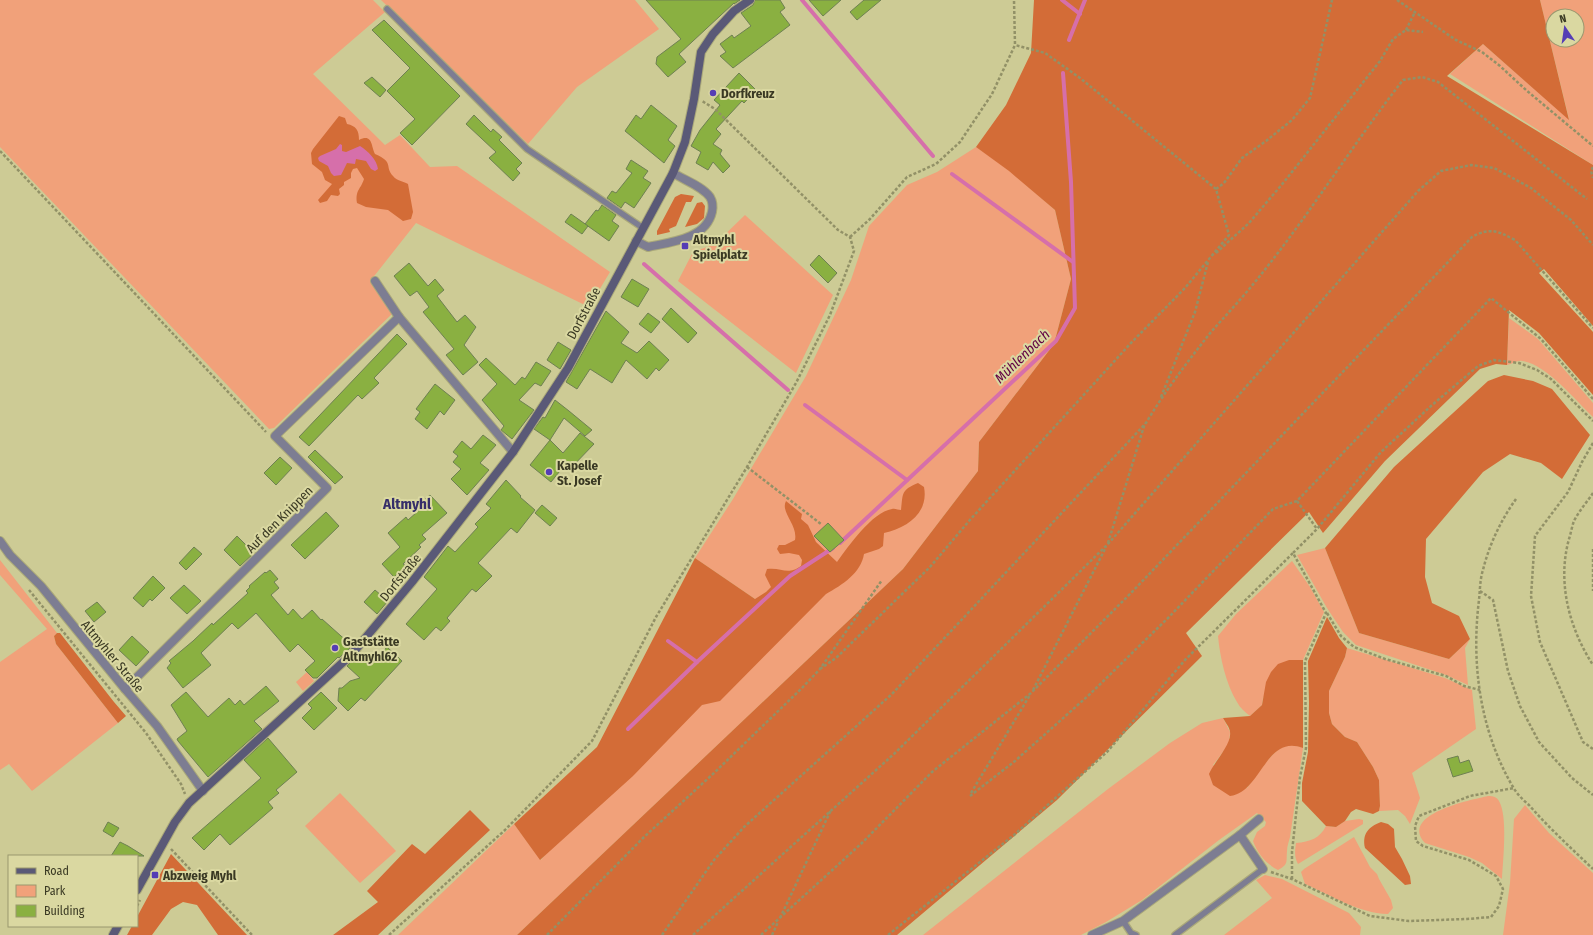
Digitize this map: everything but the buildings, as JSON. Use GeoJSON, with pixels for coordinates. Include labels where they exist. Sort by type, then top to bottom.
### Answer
{"type":"FeatureCollection","features":[{"type":"Feature","properties":{"kind":"main road","name":"Dorfstraße"},"geometry":{"type":"LineString","coordinates":[[138,888],[163,841],[189,803],[352,654],[412,582],[513,452],[568,368],[673,173],[685,142],[694,99],[701,52],[713,34],[734,12],[750,0]]}},
{"type":"Feature","properties":{"kind":"street"},"geometry":{"type":"LineString","coordinates":[[636,241],[648,247],[683,238],[703,230],[710,219],[713,205],[710,197],[700,189],[673,173]]}},
{"type":"Feature","properties":{"kind":"street"},"geometry":{"type":"LineString","coordinates":[[375,281],[399,317],[513,452]]}},
{"type":"Feature","properties":{"kind":"street"},"geometry":{"type":"LineString","coordinates":[[275,436],[399,317]]}},
{"type":"Feature","properties":{"kind":"street","name":"Auf den Knippen"},"geometry":{"type":"LineString","coordinates":[[125,689],[327,488],[275,436]]}},
{"type":"Feature","properties":{"kind":"street","name":"Altmyhler Straße"},"geometry":{"type":"LineString","coordinates":[[0,541],[10,555],[41,586],[157,726],[202,791]]}},
{"type":"Feature","properties":{"kind":"street"},"geometry":{"type":"LineString","coordinates":[[1092,935],[1123,921],[1240,835],[1259,819]]}},
{"type":"Feature","properties":{"kind":"street"},"geometry":{"type":"LineString","coordinates":[[1240,835],[1263,869]]}},
{"type":"Feature","properties":{"kind":"lane"},"geometry":{"type":"LineString","coordinates":[[387,9],[527,149],[644,228]]}},
{"type":"Feature","properties":{"kind":"lane"},"geometry":{"type":"LineString","coordinates":[[1175,935],[1263,869]]}},
{"type":"Feature","properties":{"kind":"lane"},"geometry":{"type":"LineString","coordinates":[[1123,921],[1131,933],[1136,935]]}},
{"type":"Feature","properties":{"kind":"path"},"geometry":{"type":"LineString","coordinates":[[850,237],[870,219],[907,177],[936,164],[960,142],[992,94],[1014,45],[1014,0]]}},
{"type":"Feature","properties":{"kind":"path"},"geometry":{"type":"LineString","coordinates":[[1216,189],[1224,183],[1242,158],[1292,120],[1310,98],[1332,0]]}},
{"type":"Feature","properties":{"kind":"path"},"geometry":{"type":"LineString","coordinates":[[1397,0],[1456,40],[1482,52],[1593,146]]}},
{"type":"Feature","properties":{"kind":"path"},"geometry":{"type":"LineString","coordinates":[[1159,401],[1195,312],[1208,261],[1249,223],[1284,182],[1380,61],[1393,39],[1406,30],[1415,12]]}},
{"type":"Feature","properties":{"kind":"path"},"geometry":{"type":"LineString","coordinates":[[1406,30],[1423,32]]}},
{"type":"Feature","properties":{"kind":"path"},"geometry":{"type":"LineString","coordinates":[[547,935],[644,837],[714,773],[820,669],[836,658],[930,567],[969,521],[1130,344],[1184,288],[1229,235],[1216,189],[1063,65],[1045,53],[1014,45]]}},
{"type":"Feature","properties":{"kind":"path"},"geometry":{"type":"LineString","coordinates":[[662,935],[714,860],[744,827],[892,694],[1146,423],[1159,401],[1211,333],[1259,278],[1403,80],[1422,77],[1438,82],[1587,199]]}},
{"type":"Feature","properties":{"kind":"path"},"geometry":{"type":"LineString","coordinates":[[389,935],[504,830],[592,741],[656,617],[796,383],[830,315],[854,251],[850,237],[838,230],[715,109],[701,100],[694,99]]}},
{"type":"Feature","properties":{"kind":"path"},"geometry":{"type":"LineString","coordinates":[[0,151],[270,436],[275,436]]}},
{"type":"Feature","properties":{"kind":"path"},"geometry":{"type":"LineString","coordinates":[[693,935],[832,808],[895,753],[1108,544],[1418,191],[1442,171],[1471,164],[1494,168],[1531,188],[1571,220],[1593,245]]}},
{"type":"Feature","properties":{"kind":"path"},"geometry":{"type":"LineString","coordinates":[[1593,168],[1591,171],[1593,178]]}},
{"type":"Feature","properties":{"kind":"path"},"geometry":{"type":"LineString","coordinates":[[761,935],[863,842],[932,772],[1031,693],[1142,582],[1381,330],[1472,237],[1483,231],[1498,231],[1516,240],[1593,328]]}},
{"type":"Feature","properties":{"kind":"path"},"geometry":{"type":"LineString","coordinates":[[1146,423],[1108,544],[1031,693],[970,796],[1015,761],[1089,695],[1169,617],[1273,509],[1297,501],[1491,298],[1541,339],[1593,399]]}},
{"type":"Feature","properties":{"kind":"path"},"geometry":{"type":"LineString","coordinates":[[888,935],[1014,835],[1107,752],[1185,660],[1317,529],[1381,452],[1478,366],[1494,360],[1519,363],[1537,370],[1550,379],[1593,421]]}},
{"type":"Feature","properties":{"kind":"path"},"geometry":{"type":"LineString","coordinates":[[1593,443],[1568,492],[1535,536],[1531,596],[1540,642],[1583,742],[1593,749]]}},
{"type":"Feature","properties":{"kind":"path"},"geometry":{"type":"LineString","coordinates":[[747,467],[821,524]]}},
{"type":"Feature","properties":{"kind":"path"},"geometry":{"type":"LineString","coordinates":[[1593,493],[1574,522],[1565,553],[1563,577],[1569,612],[1584,650],[1593,665]]}},
{"type":"Feature","properties":{"kind":"path"},"geometry":{"type":"LineString","coordinates":[[1516,499],[1507,512],[1489,549],[1482,570],[1476,623],[1477,669],[1483,710],[1496,753],[1514,788],[1546,825],[1593,869]]}},
{"type":"Feature","properties":{"kind":"path"},"geometry":{"type":"LineString","coordinates":[[1297,501],[1317,529]]}},
{"type":"Feature","properties":{"kind":"path"},"geometry":{"type":"LineString","coordinates":[[1593,549],[1593,591]]}},
{"type":"Feature","properties":{"kind":"path"},"geometry":{"type":"LineString","coordinates":[[1293,553],[1326,613],[1341,636],[1354,648],[1446,676],[1464,686],[1480,690]]}},
{"type":"Feature","properties":{"kind":"path"},"geometry":{"type":"LineString","coordinates":[[820,669],[882,580]]}},
{"type":"Feature","properties":{"kind":"path"},"geometry":{"type":"LineString","coordinates":[[25,585],[146,733],[181,784],[189,803]]}},
{"type":"Feature","properties":{"kind":"path"},"geometry":{"type":"LineString","coordinates":[[1480,591],[1493,600],[1508,671],[1520,706],[1539,742],[1572,778],[1593,795]]}},
{"type":"Feature","properties":{"kind":"path"},"geometry":{"type":"LineString","coordinates":[[1292,879],[1292,852],[1300,777],[1306,748],[1305,661],[1326,613]]}},
{"type":"Feature","properties":{"kind":"path"},"geometry":{"type":"LineString","coordinates":[[1263,869],[1292,879],[1330,899],[1370,916],[1409,920],[1491,917],[1499,906],[1503,889],[1496,876],[1469,860],[1423,846],[1416,840],[1415,826],[1419,816],[1441,806],[1470,796],[1514,788]]}},
{"type":"Feature","properties":{"kind":"path"},"geometry":{"type":"LineString","coordinates":[[772,935],[832,808]]}},
{"type":"Feature","properties":{"kind":"path"},"geometry":{"type":"LineString","coordinates":[[163,841],[252,935]]}},
{"type":"Feature","properties":{"kind":"green space"},"geometry":{"type":"Polygon","coordinates":[[[0,0],[373,0],[385,12],[313,74],[385,145],[400,135],[430,167],[457,166],[610,272],[589,307],[416,223],[370,280],[393,313],[274,428],[269,429],[0,147],[0,0]]]}},
{"type":"Feature","properties":{"kind":"green space"},"geometry":{"type":"Polygon","coordinates":[[[381,0],[635,0],[659,29],[577,87],[528,144],[381,0]]]}},
{"type":"Feature","properties":{"kind":"green space"},"geometry":{"type":"Polygon","coordinates":[[[1540,0],[1593,0],[1593,165],[1450,74],[1483,44],[1569,119],[1552,48],[1585,48],[1585,8],[1545,8],[1545,21],[1540,0]]]}},
{"type":"Feature","properties":{"kind":"green space"},"geometry":{"type":"Polygon","coordinates":[[[976,147],[1001,163],[1055,210],[1071,279],[1054,344],[979,442],[978,471],[903,569],[517,935],[398,935],[514,824],[541,860],[755,599],[695,558],[733,499],[806,376],[851,280],[869,226],[907,185],[937,172],[976,147]]]}},
{"type":"Feature","properties":{"kind":"green space"},"geometry":{"type":"Polygon","coordinates":[[[745,215],[833,295],[796,373],[678,281],[693,252],[715,244],[745,215]]]}},
{"type":"Feature","properties":{"kind":"green space"},"geometry":{"type":"Polygon","coordinates":[[[1509,318],[1538,339],[1593,403],[1593,417],[1560,384],[1541,369],[1522,361],[1507,365],[1509,318]]]}},
{"type":"Feature","properties":{"kind":"green space"},"geometry":{"type":"Polygon","coordinates":[[[1325,548],[1359,633],[1449,659],[1470,639],[1465,648],[1468,685],[1446,675],[1356,645],[1343,632],[1327,608],[1297,555],[1325,548]]]}},
{"type":"Feature","properties":{"kind":"green space"},"geometry":{"type":"Polygon","coordinates":[[[0,560],[57,633],[54,636],[56,644],[118,723],[32,791],[9,764],[0,770],[0,662],[47,629],[0,575],[0,560]]]}},
{"type":"Feature","properties":{"kind":"green space"},"geometry":{"type":"Polygon","coordinates":[[[1292,561],[1310,587],[1324,612],[1303,660],[1289,660],[1263,698],[1262,705],[1250,716],[1244,711],[1233,695],[1222,662],[1218,636],[1236,614],[1292,561]]]}},
{"type":"Feature","properties":{"kind":"green space"},"geometry":{"type":"Polygon","coordinates":[[[1347,648],[1445,678],[1472,690],[1476,729],[1412,773],[1420,798],[1410,824],[1405,816],[1398,810],[1379,811],[1379,780],[1373,767],[1357,742],[1345,737],[1332,724],[1329,713],[1329,691],[1345,657],[1347,648]]]}},
{"type":"Feature","properties":{"kind":"green space"},"geometry":{"type":"Polygon","coordinates":[[[307,672],[314,681],[303,691],[296,682],[307,672]]]}},
{"type":"Feature","properties":{"kind":"green space"},"geometry":{"type":"Polygon","coordinates":[[[1223,718],[1230,732],[1229,744],[1213,765],[1247,788],[1265,763],[1282,747],[1296,745],[1303,748],[1290,837],[1287,847],[1286,862],[1282,868],[1278,870],[1269,864],[1262,858],[1255,846],[1253,841],[1257,832],[1265,826],[1266,822],[1257,813],[1219,840],[1142,900],[1081,935],[923,935],[1108,789],[1170,743],[1202,723],[1223,718]]]}},
{"type":"Feature","properties":{"kind":"green space"},"geometry":{"type":"Polygon","coordinates":[[[340,793],[396,851],[360,883],[305,826],[340,793]]]}},
{"type":"Feature","properties":{"kind":"green space"},"geometry":{"type":"Polygon","coordinates":[[[1488,796],[1495,797],[1502,808],[1504,838],[1502,879],[1482,863],[1469,857],[1425,843],[1420,833],[1421,824],[1429,816],[1440,810],[1488,796]]]}},
{"type":"Feature","properties":{"kind":"green space"},"geometry":{"type":"Polygon","coordinates":[[[1525,805],[1549,833],[1593,873],[1593,935],[1503,935],[1510,883],[1514,819],[1525,805]]]}},
{"type":"Feature","properties":{"kind":"green space"},"geometry":{"type":"Polygon","coordinates":[[[1359,819],[1363,820],[1363,824],[1298,864],[1295,856],[1296,843],[1314,839],[1321,834],[1326,826],[1336,827],[1345,821],[1359,819]]]}},
{"type":"Feature","properties":{"kind":"green space"},"geometry":{"type":"Polygon","coordinates":[[[1354,837],[1370,867],[1377,874],[1391,900],[1393,908],[1388,914],[1366,911],[1335,899],[1305,884],[1301,872],[1304,869],[1354,837]]]}},
{"type":"Feature","properties":{"kind":"green space"},"geometry":{"type":"Polygon","coordinates":[[[1265,875],[1282,879],[1349,913],[1361,927],[1360,935],[1224,935],[1272,898],[1256,880],[1265,875]]]}},
{"type":"Feature","properties":{"kind":"shaded area"},"geometry":{"type":"Polygon","coordinates":[[[1034,0],[1540,0],[1545,21],[1545,48],[1552,48],[1569,120],[1483,44],[1447,76],[1593,165],[1593,326],[1544,269],[1539,273],[1593,332],[1593,395],[1539,333],[1509,310],[1507,365],[1496,364],[1480,369],[1385,461],[1323,533],[1309,512],[1186,633],[1202,656],[1057,800],[897,935],[517,935],[903,569],[978,471],[979,442],[1054,344],[1071,279],[1055,210],[1009,171],[976,147],[1006,105],[1031,53],[1034,0]]]}},
{"type":"Feature","properties":{"kind":"shaded area"},"geometry":{"type":"Polygon","coordinates":[[[339,116],[345,118],[347,124],[356,129],[359,140],[367,138],[371,142],[375,154],[387,162],[390,173],[395,178],[408,184],[413,212],[411,219],[403,221],[388,210],[366,207],[357,203],[358,192],[364,179],[357,168],[353,169],[351,178],[344,182],[344,185],[339,189],[340,194],[338,196],[331,195],[327,201],[320,203],[318,200],[332,184],[325,180],[322,172],[312,164],[311,153],[339,116]]]}},
{"type":"Feature","properties":{"kind":"shaded area"},"geometry":{"type":"Polygon","coordinates":[[[340,144],[342,145],[342,151],[346,152],[360,146],[372,156],[378,169],[375,171],[371,169],[366,161],[356,159],[355,164],[347,163],[341,175],[334,176],[328,166],[319,161],[318,158],[336,149],[340,144]]]}},
{"type":"Feature","properties":{"kind":"shaded area"},"geometry":{"type":"Polygon","coordinates":[[[681,194],[694,196],[691,202],[686,202],[676,226],[669,229],[670,232],[657,235],[657,231],[675,197],[681,194]]]}},
{"type":"Feature","properties":{"kind":"shaded area"},"geometry":{"type":"Polygon","coordinates":[[[702,202],[705,206],[704,218],[697,224],[685,227],[697,203],[702,202]]]}},
{"type":"Feature","properties":{"kind":"shaded area"},"geometry":{"type":"Polygon","coordinates":[[[1504,375],[1533,381],[1552,389],[1590,435],[1562,479],[1541,463],[1510,454],[1483,472],[1426,539],[1425,577],[1432,603],[1459,616],[1470,639],[1449,659],[1359,633],[1325,548],[1394,467],[1488,381],[1504,375]]]}},
{"type":"Feature","properties":{"kind":"shaded area"},"geometry":{"type":"Polygon","coordinates":[[[918,483],[924,487],[925,496],[920,512],[914,518],[893,531],[884,533],[883,546],[879,549],[864,554],[859,567],[850,578],[826,594],[720,701],[702,705],[633,776],[540,860],[514,824],[597,747],[695,558],[755,599],[771,587],[765,575],[767,569],[788,571],[801,566],[802,560],[799,555],[789,553],[780,554],[777,549],[779,545],[785,545],[795,540],[794,529],[785,510],[786,501],[802,514],[801,519],[808,525],[816,542],[837,562],[861,531],[877,516],[892,509],[901,510],[904,493],[908,488],[918,483]]]}},
{"type":"Feature","properties":{"kind":"shaded area"},"geometry":{"type":"Polygon","coordinates":[[[1327,617],[1339,638],[1347,648],[1345,657],[1329,691],[1329,713],[1332,724],[1345,737],[1357,742],[1373,767],[1379,780],[1379,811],[1373,814],[1356,809],[1351,812],[1345,821],[1336,827],[1326,826],[1302,801],[1302,783],[1308,752],[1308,661],[1327,617]]]}},
{"type":"Feature","properties":{"kind":"shaded area"},"geometry":{"type":"Polygon","coordinates":[[[57,633],[60,633],[126,716],[118,723],[56,644],[54,636],[57,633]]]}},
{"type":"Feature","properties":{"kind":"shaded area"},"geometry":{"type":"Polygon","coordinates":[[[1289,660],[1303,660],[1303,748],[1290,746],[1280,749],[1272,756],[1250,785],[1241,792],[1230,796],[1213,785],[1209,774],[1226,747],[1230,737],[1229,729],[1223,718],[1250,716],[1262,705],[1266,682],[1271,672],[1278,664],[1289,660]]]}},
{"type":"Feature","properties":{"kind":"shaded area"},"geometry":{"type":"Polygon","coordinates":[[[470,810],[490,830],[378,935],[333,935],[378,902],[367,891],[412,844],[425,854],[470,810]]]}},
{"type":"Feature","properties":{"kind":"shaded area"},"geometry":{"type":"Polygon","coordinates":[[[1381,822],[1388,824],[1394,829],[1395,847],[1410,876],[1411,884],[1405,885],[1365,848],[1365,835],[1369,829],[1381,822]]]}},
{"type":"Feature","properties":{"kind":"shaded area"},"geometry":{"type":"Polygon","coordinates":[[[171,854],[247,935],[218,935],[197,905],[183,902],[171,909],[152,935],[127,935],[131,927],[138,927],[138,915],[171,854]]]}},
{"type":"Feature","properties":{"kind":"waterway"},"geometry":{"type":"LineString","coordinates":[[802,0],[933,156]]}},
{"type":"Feature","properties":{"kind":"waterway"},"geometry":{"type":"LineString","coordinates":[[1062,0],[1080,14]]}},
{"type":"Feature","properties":{"kind":"waterway","name":"Mühlenbach"},"geometry":{"type":"LineString","coordinates":[[1069,40],[1085,0]]}},
{"type":"Feature","properties":{"kind":"waterway","name":"Mühlenbach"},"geometry":{"type":"LineString","coordinates":[[840,543],[1056,341],[1075,308],[1071,182],[1063,73]]}},
{"type":"Feature","properties":{"kind":"waterway"},"geometry":{"type":"LineString","coordinates":[[952,174],[1073,262]]}},
{"type":"Feature","properties":{"kind":"waterway"},"geometry":{"type":"LineString","coordinates":[[644,264],[788,390]]}},
{"type":"Feature","properties":{"kind":"waterway"},"geometry":{"type":"LineString","coordinates":[[805,405],[907,480]]}},
{"type":"Feature","properties":{"kind":"waterway"},"geometry":{"type":"LineString","coordinates":[[668,641],[697,662],[790,576],[833,548]]}},
{"type":"Feature","properties":{"kind":"waterway"},"geometry":{"type":"LineString","coordinates":[[628,729],[697,662]]}},
{"type":"Feature","properties":{"kind":"place","name":"Dorfkreuz"},"geometry":{"type":"Point","coordinates":[713,93]}},
{"type":"Feature","properties":{"kind":"place","name":"Altmyhl Spielplatz"},"geometry":{"type":"Point","coordinates":[685,246]}},
{"type":"Feature","properties":{"kind":"place","name":"Kapelle St. Josef"},"geometry":{"type":"Point","coordinates":[549,472]}},
{"type":"Feature","properties":{"kind":"place","name":"Gaststätte Altmyhl62"},"geometry":{"type":"Point","coordinates":[335,648]}},
{"type":"Feature","properties":{"kind":"place","name":"Abzweig Myhl"},"geometry":{"type":"Point","coordinates":[155,875]}},
{"type":"Feature","properties":{"kind":"district","name":"Altmyhl"},"geometry":{"type":"Point","coordinates":[407,504]}}]}
